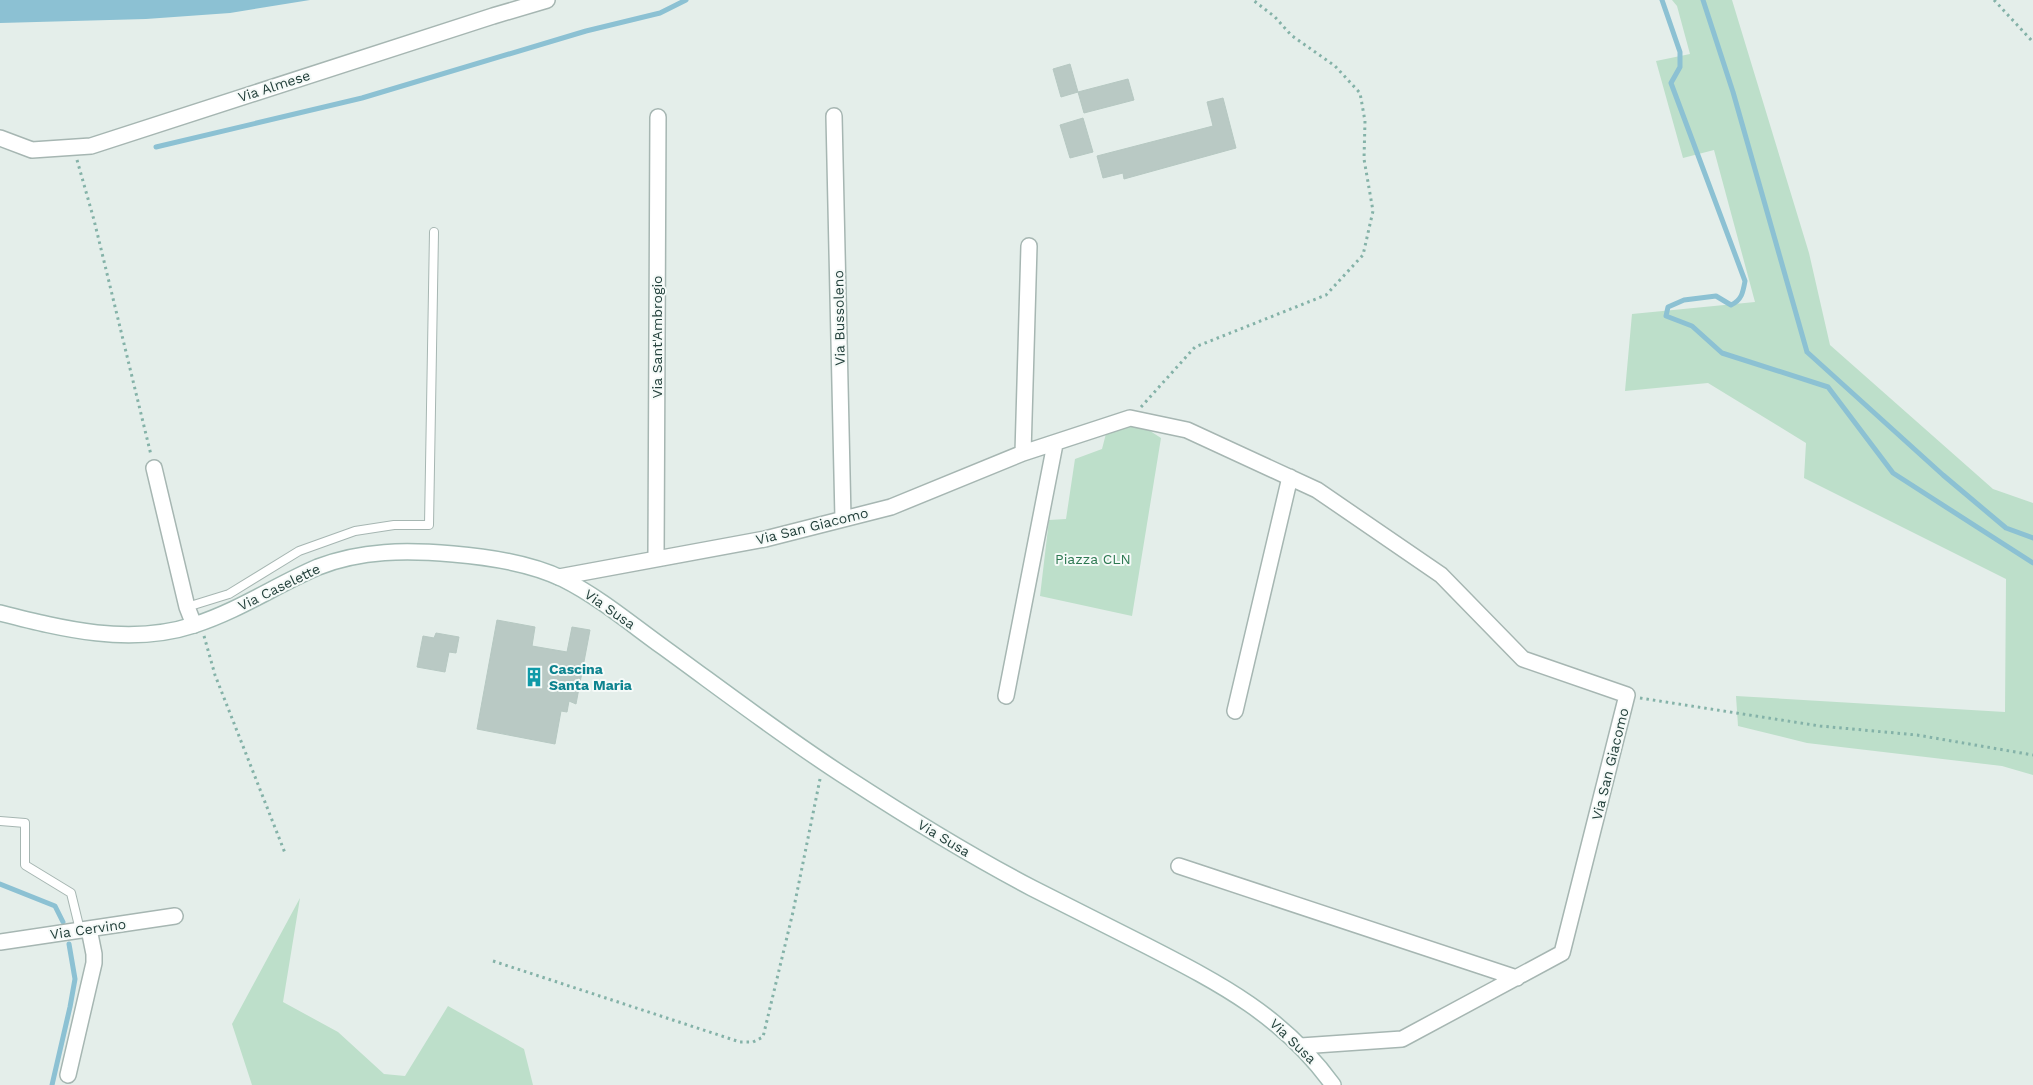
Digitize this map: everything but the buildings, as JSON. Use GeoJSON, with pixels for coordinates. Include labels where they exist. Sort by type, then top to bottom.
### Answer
{"type":"FeatureCollection","features":[{"type":"Feature","properties":{"kind":"street","name":"Via Almese"},"geometry":{"type":"LineString","coordinates":[[0,138],[32,150],[91,146],[466,24],[547,0]]}},
{"type":"Feature","properties":{"kind":"street","name":"Via Bussoleno"},"geometry":{"type":"LineString","coordinates":[[834,116],[843,519]]}},
{"type":"Feature","properties":{"kind":"street","name":"Via Sant'Ambrogio"},"geometry":{"type":"LineString","coordinates":[[656,558],[658,117]]}},
{"type":"Feature","properties":{"kind":"street"},"geometry":{"type":"LineString","coordinates":[[1023,453],[1029,246]]}},
{"type":"Feature","properties":{"kind":"street","name":"Via San Giacomo"},"geometry":{"type":"LineString","coordinates":[[559,577],[765,538],[890,507],[1023,453],[1130,418],[1187,430],[1317,490],[1441,575],[1523,659],[1627,696],[1562,953],[1402,1039],[1301,1046]]}},
{"type":"Feature","properties":{"kind":"street"},"geometry":{"type":"LineString","coordinates":[[1006,696],[1055,444]]}},
{"type":"Feature","properties":{"kind":"street"},"geometry":{"type":"LineString","coordinates":[[154,468],[187,607],[194,625]]}},
{"type":"Feature","properties":{"kind":"street"},"geometry":{"type":"LineString","coordinates":[[1235,711],[1290,477]]}},
{"type":"Feature","properties":{"kind":"street","name":"Via Caselette"},"geometry":{"type":"LineString","coordinates":[[0,613],[93,633],[150,633],[174,630],[220,615],[317,568],[357,556],[381,552],[414,552],[482,557],[512,562],[559,577]]}},
{"type":"Feature","properties":{"kind":"street","name":"Via Susa"},"geometry":{"type":"LineString","coordinates":[[559,577],[609,607],[824,763],[918,823],[988,864],[1214,980],[1246,1000],[1301,1046],[1333,1085]]}},
{"type":"Feature","properties":{"kind":"street"},"geometry":{"type":"LineString","coordinates":[[1179,866],[1517,978]]}},
{"type":"Feature","properties":{"kind":"street","name":"Via Cervino"},"geometry":{"type":"LineString","coordinates":[[0,942],[175,916]]}},
{"type":"Feature","properties":{"kind":"street"},"geometry":{"type":"LineString","coordinates":[[68,1075],[94,963],[94,954],[85,930]]}},
{"type":"Feature","properties":{"kind":"lane"},"geometry":{"type":"LineString","coordinates":[[187,607],[229,594],[299,551],[355,531],[394,526],[429,525],[434,232]]}},
{"type":"Feature","properties":{"kind":"lane"},"geometry":{"type":"LineString","coordinates":[[0,822],[25,823],[25,865],[71,893],[85,930]]}},
{"type":"Feature","properties":{"kind":"path"},"geometry":{"type":"LineString","coordinates":[[1130,418],[1195,347],[1326,295],[1363,255],[1373,211],[1364,159],[1365,121],[1360,93],[1335,66],[1291,35],[1275,17],[1253,0]]}},
{"type":"Feature","properties":{"kind":"path"},"geometry":{"type":"LineString","coordinates":[[1994,0],[2033,42]]}},
{"type":"Feature","properties":{"kind":"path"},"geometry":{"type":"LineString","coordinates":[[74,148],[94,220],[154,468]]}},
{"type":"Feature","properties":{"kind":"path"},"geometry":{"type":"LineString","coordinates":[[194,625],[205,637],[215,675],[285,853]]}},
{"type":"Feature","properties":{"kind":"path"},"geometry":{"type":"LineString","coordinates":[[1627,696],[1820,726],[1918,735],[2033,755]]}},
{"type":"Feature","properties":{"kind":"path"},"geometry":{"type":"LineString","coordinates":[[492,961],[740,1042],[758,1040],[763,1036],[793,912],[824,763]]}},
{"type":"Feature","properties":{"kind":"green space"},"geometry":{"type":"Polygon","coordinates":[[[1672,0],[1732,0],[1809,253],[1830,345],[1993,489],[2033,503],[2033,775],[2002,766],[1807,743],[1738,726],[1736,696],[2005,712],[2006,579],[1804,478],[1806,443],[1708,383],[1625,391],[1632,314],[1755,302],[1714,150],[1683,158],[1656,61],[1690,54],[1677,6],[1672,0]]]}},
{"type":"Feature","properties":{"kind":"green space","name":"Piazza CLN"},"geometry":{"type":"Polygon","coordinates":[[[1130,418],[1161,438],[1132,616],[1040,596],[1049,520],[1066,519],[1075,459],[1102,449],[1108,426],[1130,418]]]}},
{"type":"Feature","properties":{"kind":"green space"},"geometry":{"type":"Polygon","coordinates":[[[300,898],[283,1002],[338,1032],[384,1074],[405,1076],[448,1006],[524,1049],[533,1085],[252,1085],[232,1024],[300,898]]]}},
{"type":"Feature","properties":{"kind":"water"},"geometry":{"type":"Polygon","coordinates":[[[0,0],[310,0],[230,13],[146,19],[0,23],[0,0]]]}},
{"type":"Feature","properties":{"kind":"waterway"},"geometry":{"type":"LineString","coordinates":[[156,147],[362,98],[586,31],[660,13],[686,0]]}},
{"type":"Feature","properties":{"kind":"waterway"},"geometry":{"type":"LineString","coordinates":[[1662,0],[1680,52],[1680,67],[1671,83],[1745,281],[1740,298],[1731,305],[1716,296],[1684,300],[1668,307],[1666,316],[1692,326],[1722,353],[1828,387],[1893,473],[2033,563]]}},
{"type":"Feature","properties":{"kind":"waterway"},"geometry":{"type":"LineString","coordinates":[[1703,0],[1733,92],[1807,352],[1943,475],[2006,528],[2033,538]]}},
{"type":"Feature","properties":{"kind":"waterway"},"geometry":{"type":"LineString","coordinates":[[0,884],[55,906],[63,922]]}},
{"type":"Feature","properties":{"kind":"waterway"},"geometry":{"type":"LineString","coordinates":[[52,1085],[75,979],[69,944]]}},
{"type":"Feature","properties":{"kind":"place","name":"Cascina Santa Maria"},"geometry":{"type":"Point","coordinates":[534,677]}}]}
